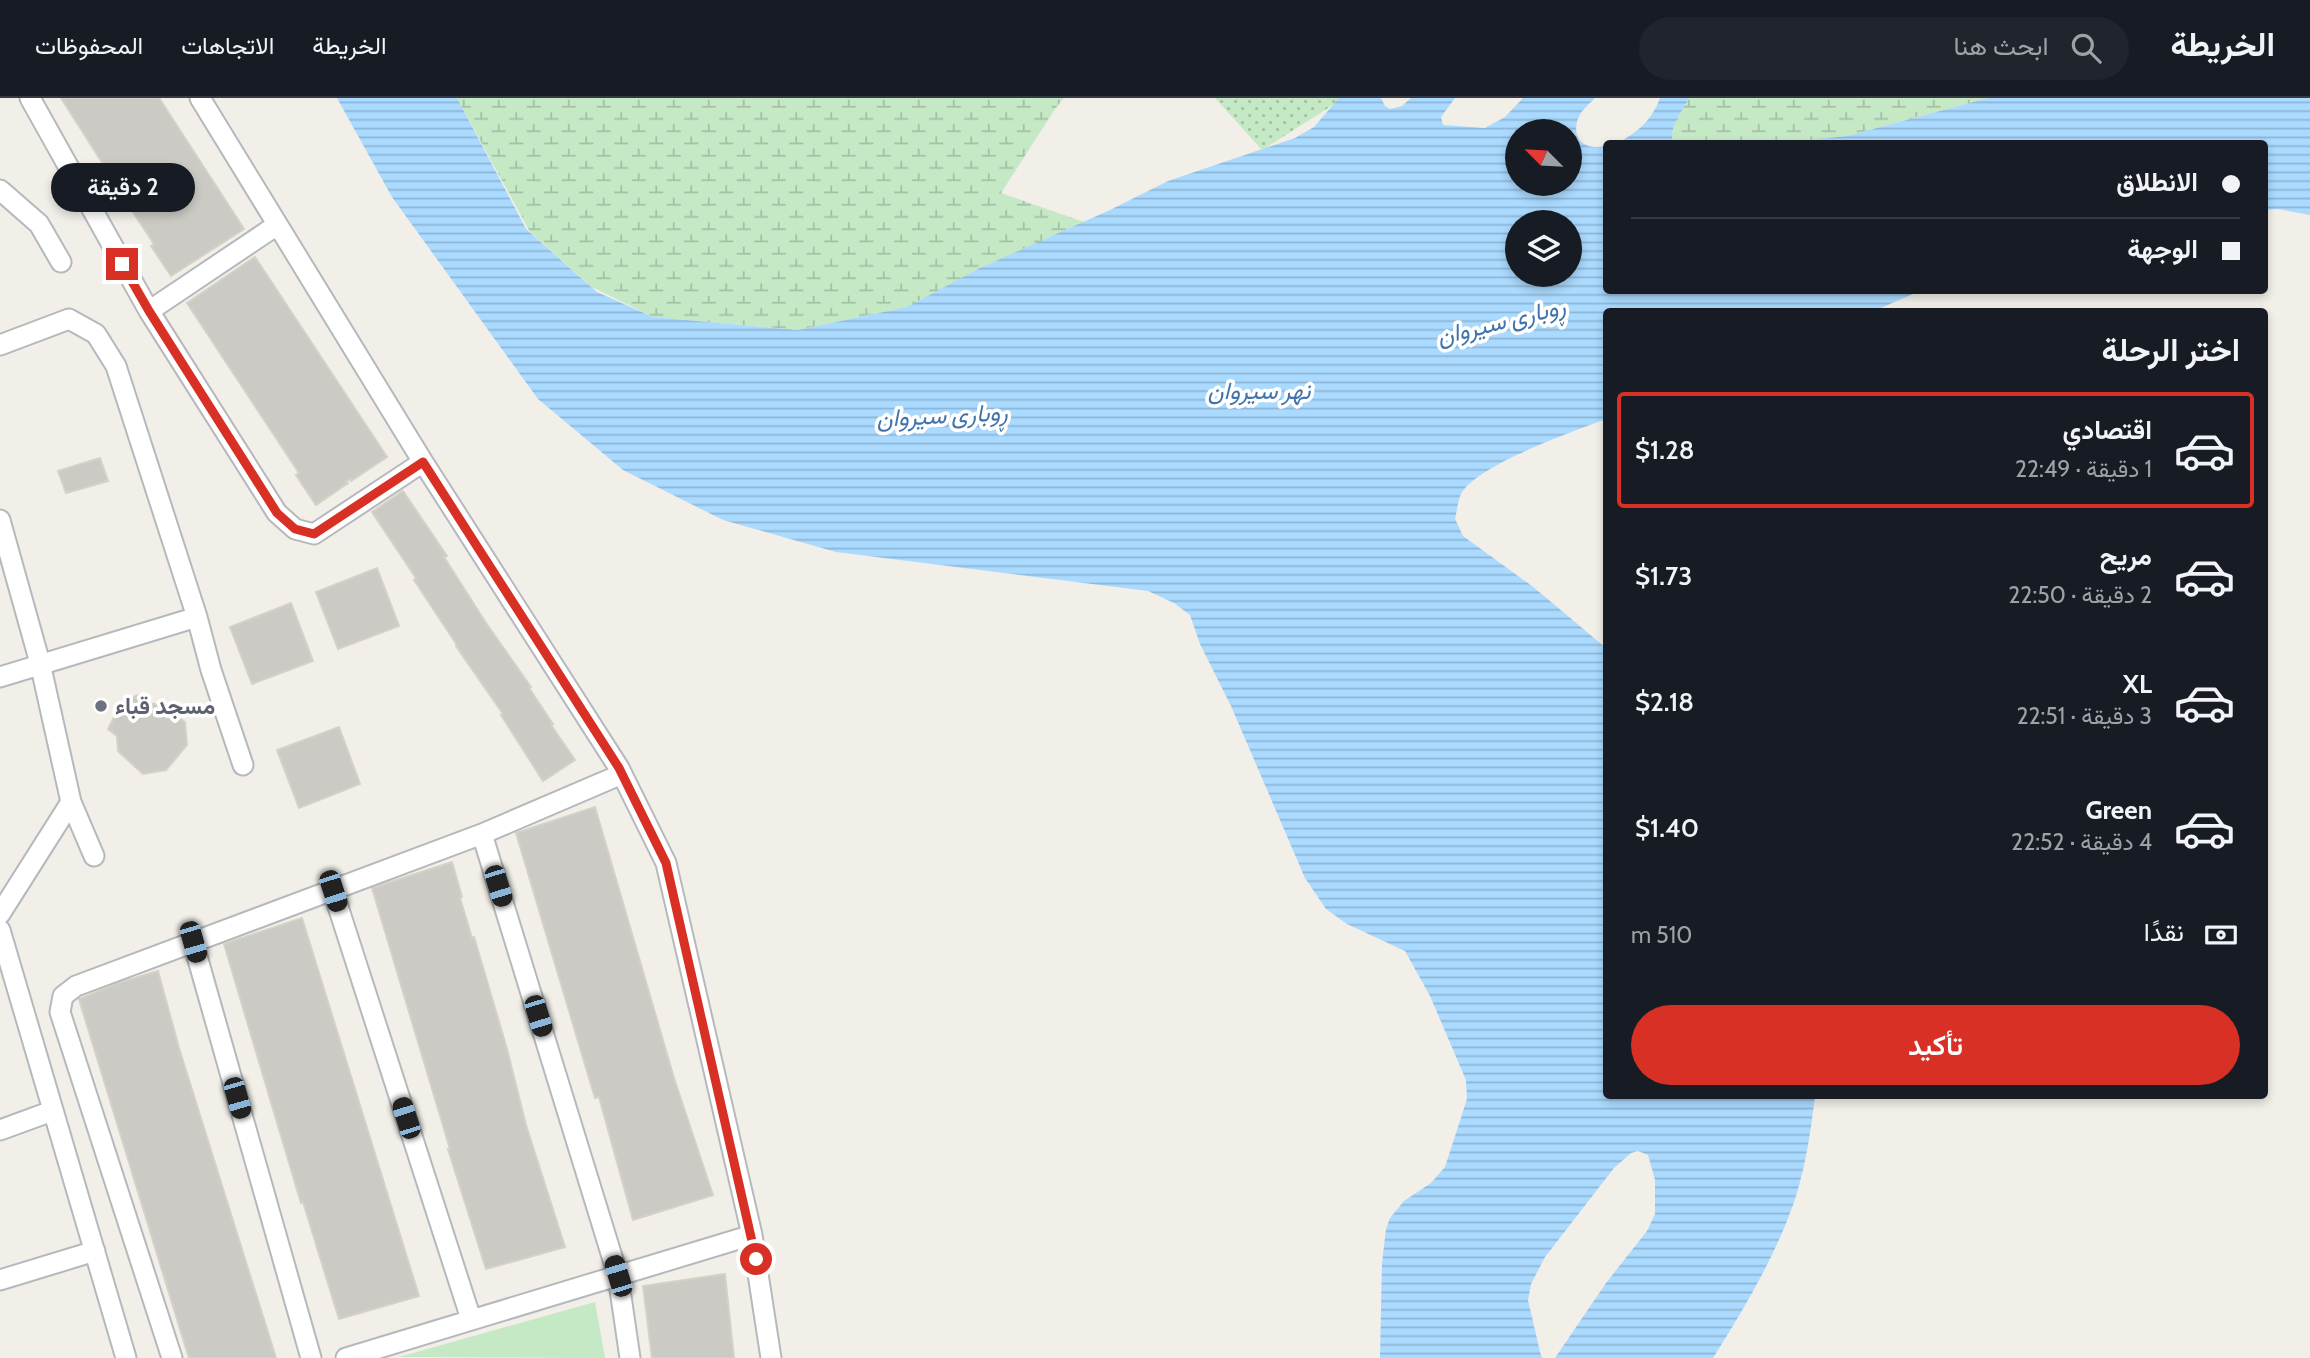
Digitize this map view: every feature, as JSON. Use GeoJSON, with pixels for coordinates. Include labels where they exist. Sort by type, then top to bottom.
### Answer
{"type":"FeatureCollection","features":[{"type":"Feature","properties":{"kind":"street"},"geometry":{"type":"LineString","coordinates":[[30,98],[149,311],[277,513],[295,529],[314,534],[423,462]]}},
{"type":"Feature","properties":{"kind":"street"},"geometry":{"type":"LineString","coordinates":[[200,98],[423,462],[622,774],[666,863],[752,1235],[771,1358]]}},
{"type":"Feature","properties":{"kind":"street"},"geometry":{"type":"LineString","coordinates":[[0,190],[39,224],[61,262]]}},
{"type":"Feature","properties":{"kind":"street"},"geometry":{"type":"LineString","coordinates":[[149,311],[277,225]]}},
{"type":"Feature","properties":{"kind":"street"},"geometry":{"type":"LineString","coordinates":[[0,345],[69,319],[96,334],[116,366],[243,765]]}},
{"type":"Feature","properties":{"kind":"street"},"geometry":{"type":"LineString","coordinates":[[0,520],[3,540],[40,663],[71,802],[93,856]]}},
{"type":"Feature","properties":{"kind":"street"},"geometry":{"type":"LineString","coordinates":[[0,677],[197,617]]}},
{"type":"Feature","properties":{"kind":"street"},"geometry":{"type":"LineString","coordinates":[[172,1358],[64,1026],[60,1004],[68,990],[482,834],[622,774]]}},
{"type":"Feature","properties":{"kind":"street"},"geometry":{"type":"LineString","coordinates":[[0,914],[71,802]]}},
{"type":"Feature","properties":{"kind":"street"},"geometry":{"type":"LineString","coordinates":[[482,834],[618,1276],[630,1358]]}},
{"type":"Feature","properties":{"kind":"street"},"geometry":{"type":"LineString","coordinates":[[333,891],[471,1319]]}},
{"type":"Feature","properties":{"kind":"street"},"geometry":{"type":"LineString","coordinates":[[0,930],[126,1358]]}},
{"type":"Feature","properties":{"kind":"street"},"geometry":{"type":"LineString","coordinates":[[193,942],[310,1358]]}},
{"type":"Feature","properties":{"kind":"street"},"geometry":{"type":"LineString","coordinates":[[0,1130],[52,1111]]}},
{"type":"Feature","properties":{"kind":"street"},"geometry":{"type":"LineString","coordinates":[[345,1358],[752,1235]]}},
{"type":"Feature","properties":{"kind":"street"},"geometry":{"type":"LineString","coordinates":[[0,1280],[95,1251]]}},
{"type":"Feature","properties":{"kind":"green space"},"geometry":{"type":"Polygon","coordinates":[[[457,98],[1064,98],[1001,193],[1084,222],[981,268],[907,307],[798,330],[653,317],[592,287],[530,232],[457,98]]]}},
{"type":"Feature","properties":{"kind":"green space"},"geometry":{"type":"Polygon","coordinates":[[[1215,98],[1344,98],[1262,150],[1215,98]]]}},
{"type":"Feature","properties":{"kind":"green space"},"geometry":{"type":"Polygon","coordinates":[[[1689,98],[1988,98],[1847,136],[1814,140],[1672,140],[1672,131],[1689,98]]]}},
{"type":"Feature","properties":{"kind":"green space"},"geometry":{"type":"Polygon","coordinates":[[[595,1302],[605,1358],[399,1357],[595,1302]]]}},
{"type":"Feature","properties":{"kind":"water","name":"نهر سیروان"},"geometry":{"type":"Polygon","coordinates":[[[337,98],[457,98],[526,229],[597,292],[653,317],[798,330],[907,307],[980,268],[1168,181],[1295,138],[1314,127],[1339,98],[1381,98],[1390,109],[1402,106],[1411,98],[1455,98],[1441,117],[1443,125],[1485,128],[1505,117],[1523,98],[1595,98],[1578,119],[1505,119],[1505,196],[1582,196],[1582,142],[1588,146],[1603,146],[1603,294],[1913,294],[1881,308],[1603,308],[1603,420],[1551,440],[1488,470],[1462,492],[1455,519],[1463,536],[1532,586],[1603,645],[1603,1099],[1815,1099],[1803,1172],[1780,1239],[1713,1358],[1555,1358],[1606,1283],[1647,1231],[1655,1214],[1655,1180],[1648,1155],[1638,1151],[1631,1153],[1614,1168],[1545,1257],[1531,1284],[1528,1300],[1543,1358],[1380,1358],[1382,1263],[1386,1229],[1390,1218],[1404,1201],[1431,1183],[1445,1167],[1467,1099],[1466,1080],[1430,996],[1405,951],[1347,924],[1326,909],[1305,878],[1231,706],[1200,644],[1190,615],[1174,603],[1148,591],[836,552],[723,520],[623,470],[538,399],[392,197],[337,98]]]}},
{"type":"Feature","properties":{"kind":"water"},"geometry":{"type":"Polygon","coordinates":[[[1660,98],[1689,98],[1674,126],[1672,140],[1622,140],[1643,125],[1660,98]]]}},
{"type":"Feature","properties":{"kind":"water"},"geometry":{"type":"Polygon","coordinates":[[[1988,98],[2310,98],[2310,215],[2268,210],[2268,140],[1809,140],[1847,136],[1988,98]]]}},
{"type":"Feature","properties":{"kind":"building"},"geometry":{"type":"Polygon","coordinates":[[[61,98],[159,98],[244,229],[171,276],[151,246],[154,244],[61,98]]]}},
{"type":"Feature","properties":{"kind":"building"},"geometry":{"type":"Polygon","coordinates":[[[255,257],[387,457],[351,481],[346,481],[348,483],[316,505],[296,475],[299,473],[187,303],[255,257]]]}},
{"type":"Feature","properties":{"kind":"building"},"geometry":{"type":"Polygon","coordinates":[[[100,458],[108,481],[66,493],[58,471],[100,458]]]}},
{"type":"Feature","properties":{"kind":"building"},"geometry":{"type":"Polygon","coordinates":[[[403,491],[447,556],[444,557],[486,623],[531,687],[529,688],[553,724],[551,725],[575,760],[543,781],[501,715],[503,714],[456,646],[414,580],[416,578],[372,512],[403,491]]]}},
{"type":"Feature","properties":{"kind":"building"},"geometry":{"type":"Polygon","coordinates":[[[377,568],[399,626],[338,649],[316,592],[377,568]]]}},
{"type":"Feature","properties":{"kind":"building"},"geometry":{"type":"Polygon","coordinates":[[[291,603],[313,661],[252,684],[230,627],[291,603]]]}},
{"type":"Feature","properties":{"kind":"building"},"geometry":{"type":"Polygon","coordinates":[[[138,695],[147,703],[161,705],[185,722],[187,745],[166,770],[143,774],[118,751],[117,736],[108,729],[119,708],[138,695]]]}},
{"type":"Feature","properties":{"kind":"building"},"geometry":{"type":"Polygon","coordinates":[[[339,727],[360,784],[299,808],[277,750],[339,727]]]}},
{"type":"Feature","properties":{"kind":"building"},"geometry":{"type":"Polygon","coordinates":[[[595,807],[674,1078],[713,1195],[633,1220],[599,1097],[595,1098],[516,833],[595,807]]]}},
{"type":"Feature","properties":{"kind":"building"},"geometry":{"type":"Polygon","coordinates":[[[452,862],[462,897],[460,898],[507,1049],[526,1125],[565,1247],[486,1269],[372,888],[452,862]]]}},
{"type":"Feature","properties":{"kind":"building"},"geometry":{"type":"Polygon","coordinates":[[[302,918],[419,1296],[339,1319],[303,1202],[301,1203],[224,944],[302,918]]]}},
{"type":"Feature","properties":{"kind":"building"},"geometry":{"type":"Polygon","coordinates":[[[158,971],[179,1048],[276,1358],[189,1358],[79,999],[158,971]]]}},
{"type":"Feature","properties":{"kind":"building"},"geometry":{"type":"Polygon","coordinates":[[[725,1274],[734,1358],[652,1358],[643,1286],[725,1274]]]}},
{"type":"Feature","properties":{"kind":"place","name":"مسجد قباء"},"geometry":{"type":"Point","coordinates":[101,706]}},
{"type":"Feature","properties":{"kind":"route"},"geometry":{"type":"LineString","coordinates":[[122,264],[277,513],[295,529],[314,534],[423,462],[619,768],[666,863],[756,1259]]}},
{"type":"Feature","properties":{"kind":"water label","name":"ڕوباری سیروان"},"geometry":{"type":"Point","coordinates":[1501,321]}},
{"type":"Feature","properties":{"kind":"water label","name":"ڕوباری سیروان"},"geometry":{"type":"Point","coordinates":[942,415]}}]}
